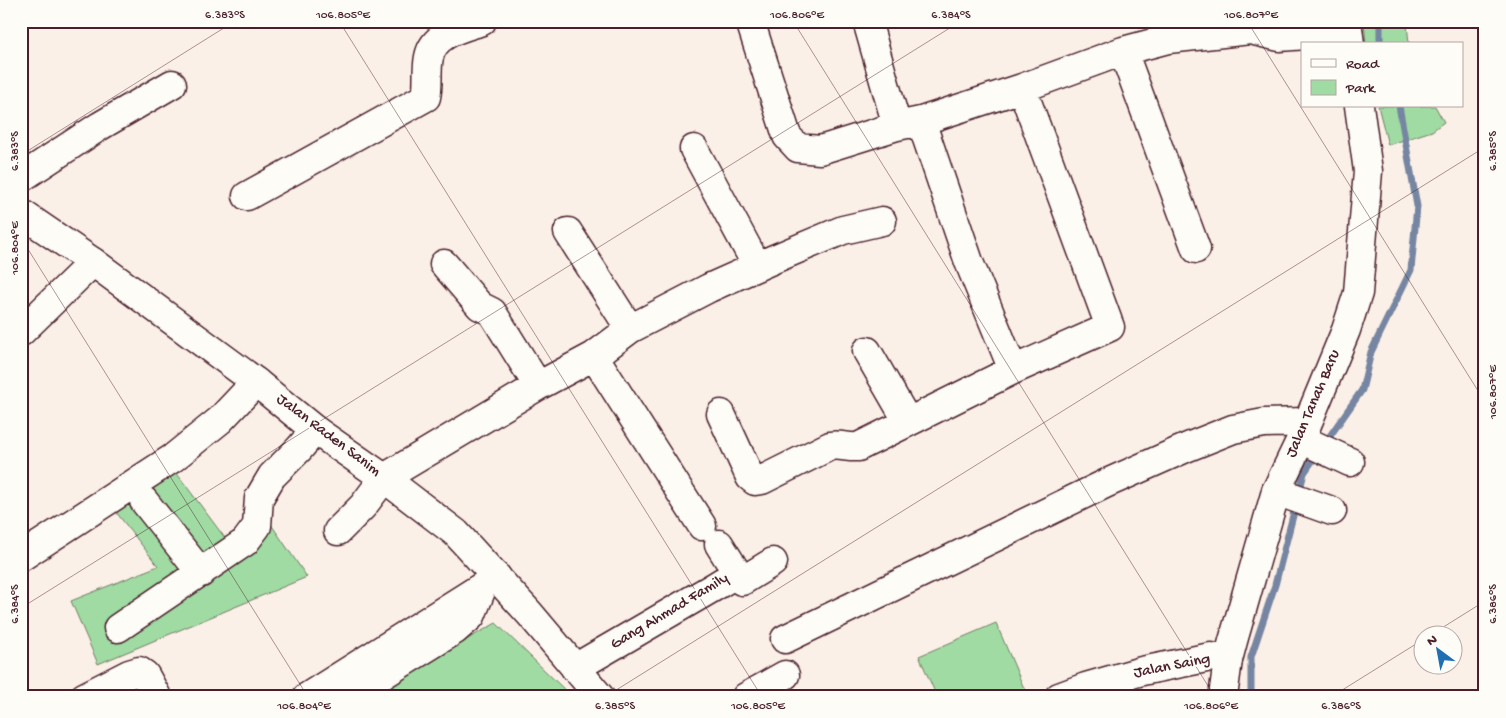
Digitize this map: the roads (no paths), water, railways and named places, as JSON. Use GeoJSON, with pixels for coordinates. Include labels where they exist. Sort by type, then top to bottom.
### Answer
{"type":"FeatureCollection","features":[{"type":"Feature","properties":{"kind":"street"},"geometry":{"type":"LineString","coordinates":[[247,196],[426,97],[429,56],[443,28],[482,21]]}},
{"type":"Feature","properties":{"kind":"street"},"geometry":{"type":"LineString","coordinates":[[750,21],[787,136],[798,148],[820,150],[1022,88],[1122,51],[1166,30],[1259,25],[1279,36],[1348,32]]}},
{"type":"Feature","properties":{"kind":"street"},"geometry":{"type":"LineString","coordinates":[[868,21],[909,124],[969,262],[1013,370]]}},
{"type":"Feature","properties":{"kind":"street"},"geometry":{"type":"LineString","coordinates":[[1122,51],[1196,249]]}},
{"type":"Feature","properties":{"kind":"street"},"geometry":{"type":"LineString","coordinates":[[21,178],[100,126],[172,84]]}},
{"type":"Feature","properties":{"kind":"street"},"geometry":{"type":"LineString","coordinates":[[721,414],[750,477],[755,481],[762,480],[830,446],[858,447],[1013,370],[1110,327],[1022,88]]}},
{"type":"Feature","properties":{"kind":"street","name":"Jalan Tanah Baru"},"geometry":{"type":"LineString","coordinates":[[1223,697],[1228,660],[1284,494],[1346,330],[1358,293],[1368,172],[1359,108]]}},
{"type":"Feature","properties":{"kind":"street"},"geometry":{"type":"LineString","coordinates":[[694,149],[757,266]]}},
{"type":"Feature","properties":{"kind":"street","name":"Jalan Raden Sanim"},"geometry":{"type":"LineString","coordinates":[[21,213],[93,262],[256,382],[315,430],[384,478],[456,533],[490,582],[575,668],[595,695]]}},
{"type":"Feature","properties":{"kind":"street"},"geometry":{"type":"LineString","coordinates":[[338,531],[363,506],[384,478],[538,386],[594,356],[630,329],[709,288],[757,266],[843,230],[882,221]]}},
{"type":"Feature","properties":{"kind":"street"},"geometry":{"type":"LineString","coordinates":[[568,232],[630,329]]}},
{"type":"Feature","properties":{"kind":"street"},"geometry":{"type":"LineString","coordinates":[[21,332],[93,262]]}},
{"type":"Feature","properties":{"kind":"street"},"geometry":{"type":"LineString","coordinates":[[444,264],[480,306],[492,312],[538,386]]}},
{"type":"Feature","properties":{"kind":"street"},"geometry":{"type":"LineString","coordinates":[[867,351],[908,422]]}},
{"type":"Feature","properties":{"kind":"street","name":"Gang Ahmad Family"},"geometry":{"type":"LineString","coordinates":[[575,668],[714,587],[736,572],[594,356]]}},
{"type":"Feature","properties":{"kind":"street"},"geometry":{"type":"LineString","coordinates":[[21,557],[173,458],[220,420],[256,382]]}},
{"type":"Feature","properties":{"kind":"street"},"geometry":{"type":"LineString","coordinates":[[785,639],[1107,483],[1233,429],[1264,423],[1306,435],[1348,461]]}},
{"type":"Feature","properties":{"kind":"street"},"geometry":{"type":"LineString","coordinates":[[118,628],[245,542],[258,526],[259,498],[272,476],[315,430]]}},
{"type":"Feature","properties":{"kind":"street"},"geometry":{"type":"LineString","coordinates":[[1284,494],[1330,510]]}},
{"type":"Feature","properties":{"kind":"street"},"geometry":{"type":"LineString","coordinates":[[144,501],[201,573]]}},
{"type":"Feature","properties":{"kind":"street"},"geometry":{"type":"LineString","coordinates":[[736,572],[742,581],[773,562]]}},
{"type":"Feature","properties":{"kind":"street"},"geometry":{"type":"LineString","coordinates":[[307,697],[490,582]]}},
{"type":"Feature","properties":{"kind":"street"},"geometry":{"type":"LineString","coordinates":[[347,697],[455,630],[471,616],[490,582]]}},
{"type":"Feature","properties":{"kind":"street","name":"Jalan Saing"},"geometry":{"type":"LineString","coordinates":[[1058,697],[1142,671],[1211,657],[1228,660]]}},
{"type":"Feature","properties":{"kind":"street"},"geometry":{"type":"LineString","coordinates":[[84,697],[139,670],[145,675],[157,697]]}},
{"type":"Feature","properties":{"kind":"street"},"geometry":{"type":"LineString","coordinates":[[746,697],[785,675]]}},
{"type":"Feature","properties":{"kind":"waterway"},"geometry":{"type":"LineString","coordinates":[[1380,21],[1381,42]]}},
{"type":"Feature","properties":{"kind":"waterway"},"geometry":{"type":"LineString","coordinates":[[1325,443],[1362,390],[1371,352],[1411,270],[1417,206],[1399,108]]}},
{"type":"Feature","properties":{"kind":"waterway"},"geometry":{"type":"LineString","coordinates":[[1299,493],[1304,473],[1317,454]]}},
{"type":"Feature","properties":{"kind":"waterway"},"geometry":{"type":"LineString","coordinates":[[1251,697],[1251,657],[1275,585],[1296,504]]}}]}
